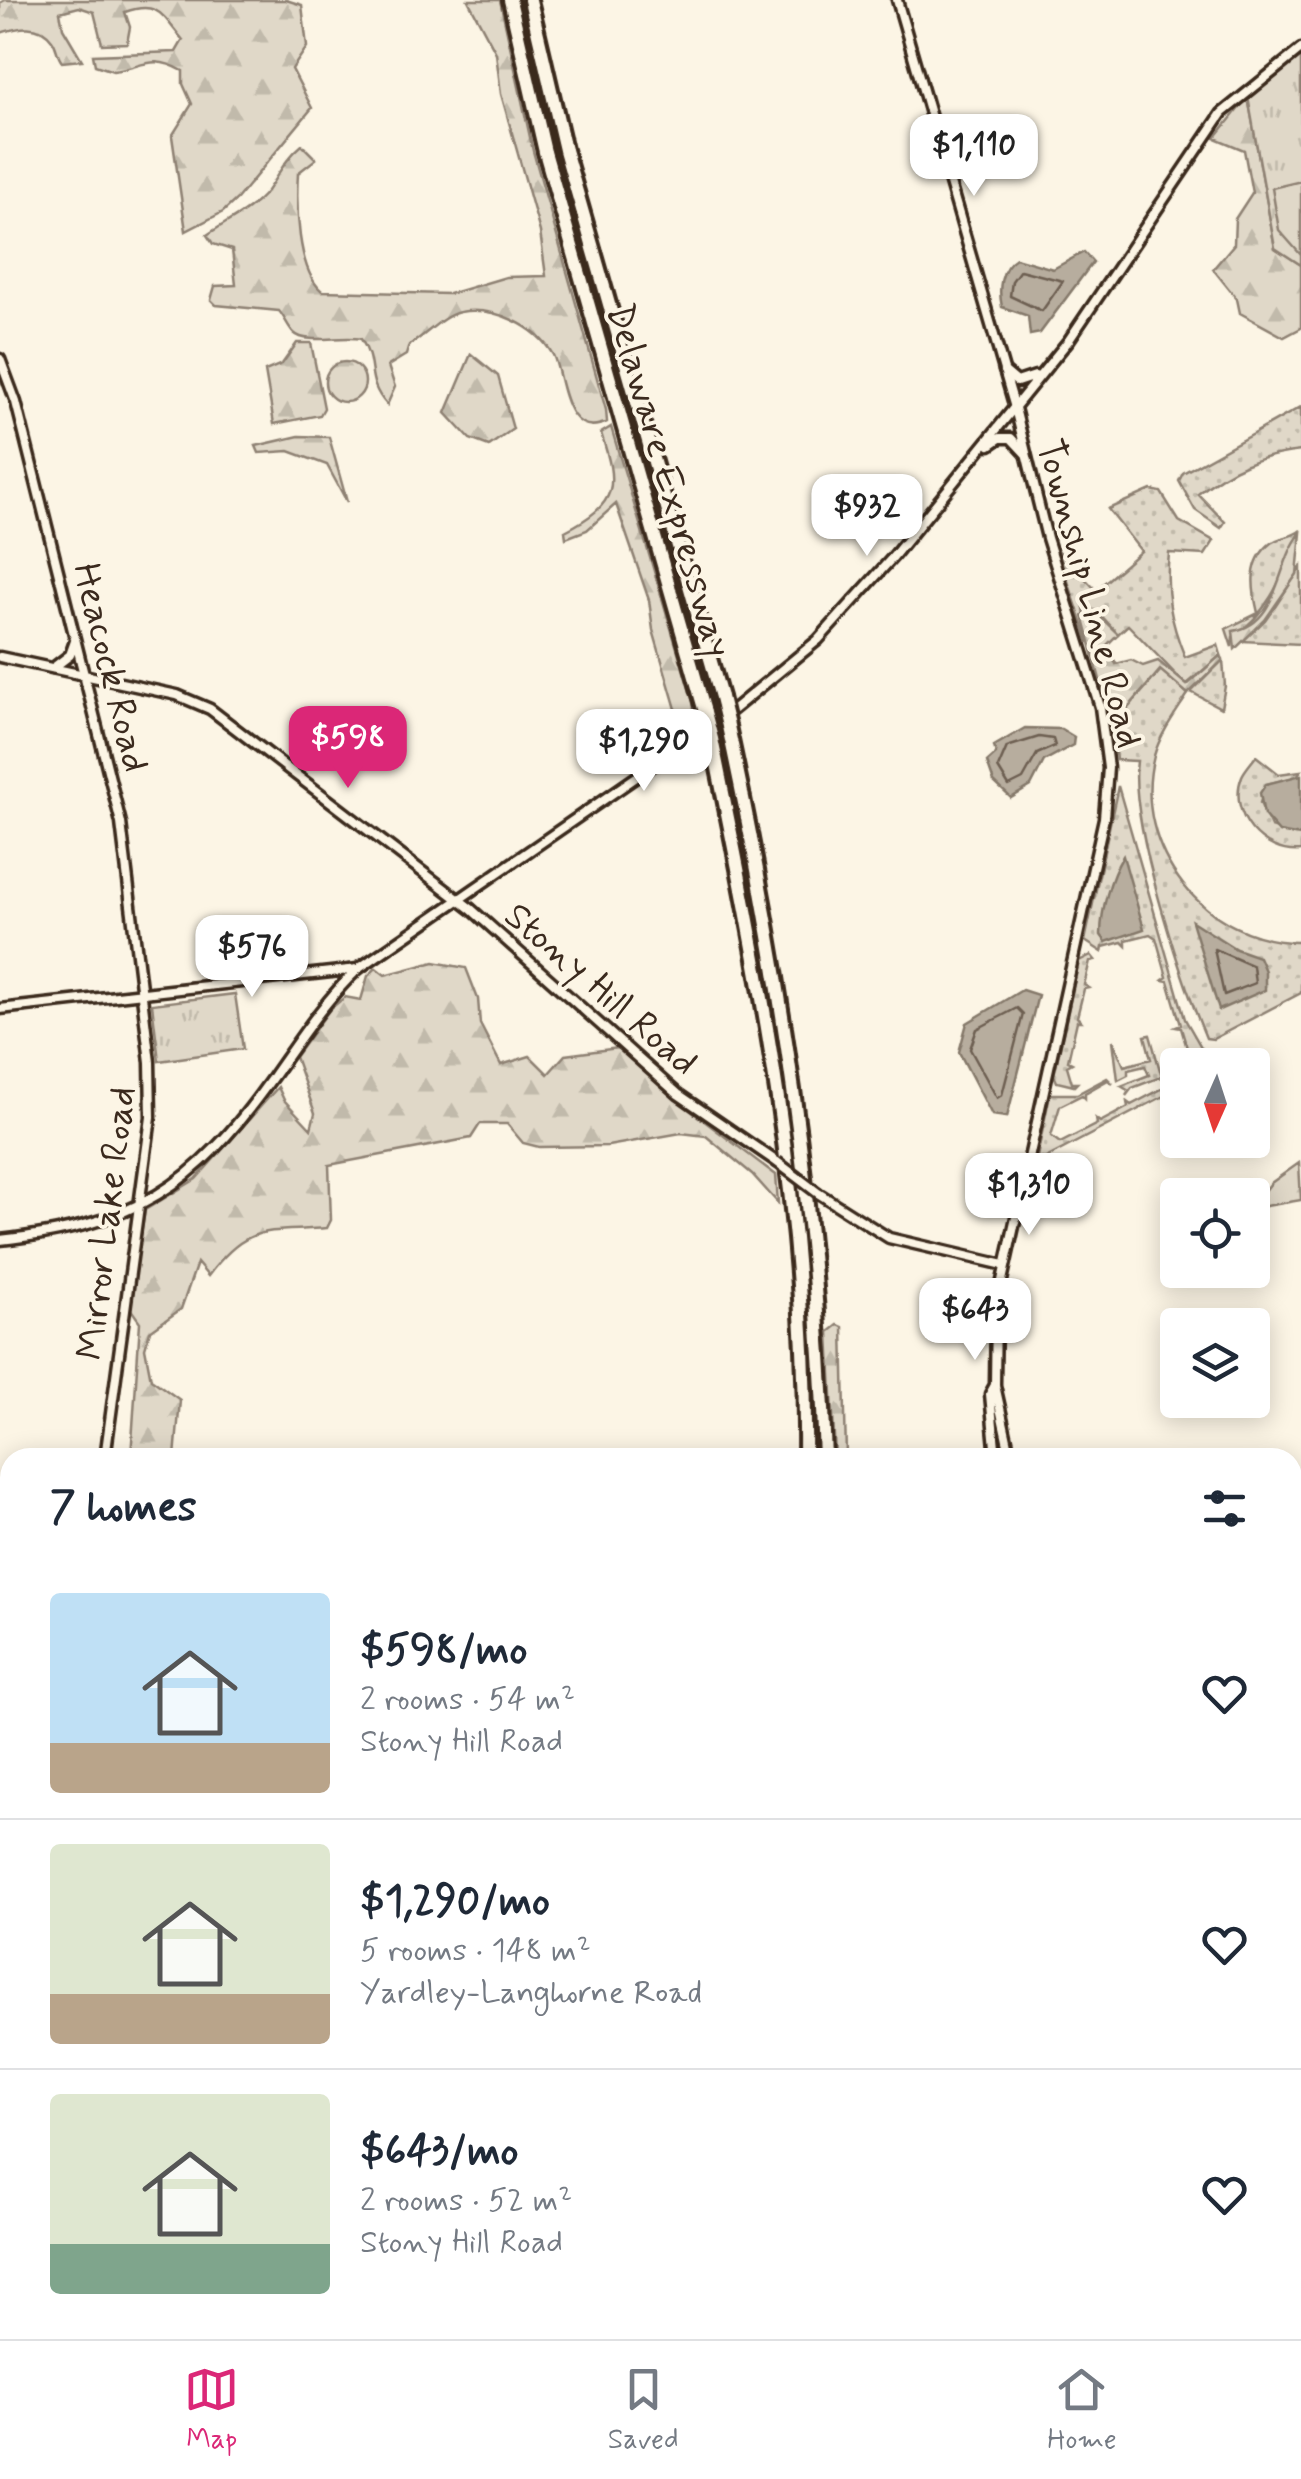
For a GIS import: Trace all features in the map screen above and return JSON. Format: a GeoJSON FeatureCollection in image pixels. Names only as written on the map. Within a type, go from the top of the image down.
{"type":"FeatureCollection","features":[{"type":"Feature","properties":{"kind":"highway","name":"Delaware Expressway"},"geometry":{"type":"LineString","coordinates":[[510,0],[565,225],[712,739],[762,996],[792,1238],[802,1448]]}},
{"type":"Feature","properties":{"kind":"highway","name":"Delaware Expressway"},"geometry":{"type":"LineString","coordinates":[[530,0],[565,150],[722,697],[774,949],[797,1102],[817,1293],[825,1448]]}},
{"type":"Feature","properties":{"kind":"street","name":"Township Line Road"},"geometry":{"type":"LineString","coordinates":[[897,0],[1004,371],[1046,538],[1100,707],[1108,770],[1104,818],[1004,1265]]}},
{"type":"Feature","properties":{"kind":"street"},"geometry":{"type":"LineString","coordinates":[[0,1240],[76,1230],[136,1208],[186,1176],[224,1141],[358,968],[738,706],[801,656],[850,607],[1046,368],[1222,113],[1301,49]]}},
{"type":"Feature","properties":{"kind":"street","name":"Heacock Road"},"geometry":{"type":"LineString","coordinates":[[0,359],[16,402],[121,822],[142,994]]}},
{"type":"Feature","properties":{"kind":"street"},"geometry":{"type":"LineString","coordinates":[[1004,371],[1021,382],[1046,368]]}},
{"type":"Feature","properties":{"kind":"street"},"geometry":{"type":"LineString","coordinates":[[978,454],[1005,437],[1015,441],[1025,453]]}},
{"type":"Feature","properties":{"kind":"street"},"geometry":{"type":"LineString","coordinates":[[53,668],[70,655],[76,636]]}},
{"type":"Feature","properties":{"kind":"street","name":"Stony Hill Road"},"geometry":{"type":"LineString","coordinates":[[0,657],[177,695],[210,709],[460,901],[656,1075],[818,1192],[889,1238],[1004,1265]]}},
{"type":"Feature","properties":{"kind":"street"},"geometry":{"type":"LineString","coordinates":[[0,1010],[358,968]]}},
{"type":"Feature","properties":{"kind":"street","name":"Mirror Lake Road"},"geometry":{"type":"LineString","coordinates":[[105,1448],[152,1103],[142,994]]}},
{"type":"Feature","properties":{"kind":"street"},"geometry":{"type":"LineString","coordinates":[[1004,1265],[994,1330],[995,1385],[1009,1448]]}},
{"type":"Feature","properties":{"kind":"street"},"geometry":{"type":"LineString","coordinates":[[995,1385],[990,1394],[995,1448]]}},
{"type":"Feature","properties":{"kind":"green space"},"geometry":{"type":"Polygon","coordinates":[[[286,0],[302,5],[307,47],[292,69],[312,108],[237,199],[223,212],[186,231],[172,136],[192,104],[183,84],[183,71],[154,62],[113,71],[95,65],[93,55],[176,52],[183,40],[159,12],[145,8],[125,12],[130,27],[127,43],[102,44],[94,12],[79,7],[60,12],[63,28],[82,60],[62,62],[52,40],[41,30],[21,28],[0,33],[0,3],[286,0]]]}},
{"type":"Feature","properties":{"kind":"green space"},"geometry":{"type":"Polygon","coordinates":[[[468,0],[500,0],[533,151],[607,422],[592,426],[581,423],[567,403],[553,355],[545,344],[525,327],[499,315],[473,311],[453,314],[409,345],[406,355],[388,366],[395,387],[387,405],[373,380],[361,339],[300,337],[279,311],[216,305],[211,300],[215,286],[236,285],[232,250],[213,244],[207,235],[261,198],[302,145],[316,159],[298,173],[300,236],[307,268],[322,291],[449,294],[506,277],[546,276],[540,232],[501,94],[496,53],[468,0]]]}},
{"type":"Feature","properties":{"kind":"green space"},"geometry":{"type":"Polygon","coordinates":[[[1301,56],[1301,265],[1275,248],[1248,97],[1301,56]]]}},
{"type":"Feature","properties":{"kind":"green space"},"geometry":{"type":"Polygon","coordinates":[[[1248,97],[1275,248],[1301,265],[1301,328],[1284,337],[1240,313],[1237,299],[1213,269],[1234,244],[1235,219],[1252,193],[1244,150],[1215,138],[1248,97]]]}},
{"type":"Feature","properties":{"kind":"green space"},"geometry":{"type":"Polygon","coordinates":[[[1301,181],[1301,255],[1279,230],[1272,188],[1301,181]]]}},
{"type":"Feature","properties":{"kind":"green space"},"geometry":{"type":"Polygon","coordinates":[[[297,343],[311,343],[324,408],[320,415],[274,424],[265,371],[282,364],[297,343]]]}},
{"type":"Feature","properties":{"kind":"green space"},"geometry":{"type":"Polygon","coordinates":[[[471,354],[498,376],[513,429],[489,446],[470,439],[446,413],[471,354]]]}},
{"type":"Feature","properties":{"kind":"green space"},"geometry":{"type":"Polygon","coordinates":[[[345,362],[359,368],[365,382],[359,396],[345,402],[331,396],[325,382],[331,368],[345,362]]]}},
{"type":"Feature","properties":{"kind":"green space"},"geometry":{"type":"Polygon","coordinates":[[[1301,407],[1301,451],[1246,464],[1198,494],[1225,522],[1221,528],[1195,510],[1179,481],[1183,473],[1301,407]]]}},
{"type":"Feature","properties":{"kind":"green space"},"geometry":{"type":"Polygon","coordinates":[[[611,427],[693,702],[696,722],[683,733],[653,630],[649,600],[616,504],[587,530],[566,538],[565,531],[596,511],[610,491],[610,467],[601,433],[611,427]]]}},
{"type":"Feature","properties":{"kind":"green space"},"geometry":{"type":"Polygon","coordinates":[[[299,436],[329,437],[347,502],[327,465],[289,451],[259,453],[256,446],[299,436]]]}},
{"type":"Feature","properties":{"kind":"green space"},"geometry":{"type":"Polygon","coordinates":[[[1151,490],[1161,492],[1179,521],[1214,541],[1205,555],[1169,553],[1170,606],[1185,657],[1218,645],[1221,655],[1186,685],[1128,625],[1118,634],[1097,611],[1084,608],[1089,643],[1057,549],[1096,590],[1141,551],[1108,509],[1151,490]]]}},
{"type":"Feature","properties":{"kind":"green space"},"geometry":{"type":"Polygon","coordinates":[[[1301,530],[1268,602],[1247,626],[1233,637],[1232,647],[1226,629],[1258,613],[1253,585],[1258,558],[1271,543],[1301,530]]]}},
{"type":"Feature","properties":{"kind":"green space"},"geometry":{"type":"Polygon","coordinates":[[[1301,533],[1297,574],[1265,620],[1235,649],[1233,631],[1248,626],[1269,605],[1301,533]]]}},
{"type":"Feature","properties":{"kind":"green space"},"geometry":{"type":"Polygon","coordinates":[[[1301,567],[1301,644],[1241,641],[1275,607],[1301,567]]]}},
{"type":"Feature","properties":{"kind":"green space"},"geometry":{"type":"Polygon","coordinates":[[[1089,606],[1118,634],[1107,645],[1116,664],[1131,660],[1143,666],[1158,661],[1187,685],[1221,655],[1223,660],[1188,694],[1160,670],[1121,716],[1110,717],[1083,616],[1089,606]]]}},
{"type":"Feature","properties":{"kind":"green space"},"geometry":{"type":"Polygon","coordinates":[[[1223,660],[1225,686],[1221,708],[1191,692],[1223,660]]]}},
{"type":"Feature","properties":{"kind":"green space"},"geometry":{"type":"Polygon","coordinates":[[[1162,669],[1188,694],[1154,756],[1150,790],[1153,824],[1165,856],[1183,884],[1206,908],[1235,927],[1266,938],[1301,942],[1301,993],[1213,1039],[1206,1038],[1159,900],[1141,822],[1137,761],[1116,760],[1110,717],[1121,716],[1162,669]]]}},
{"type":"Feature","properties":{"kind":"green space"},"geometry":{"type":"Polygon","coordinates":[[[1256,756],[1279,774],[1301,771],[1296,777],[1266,784],[1260,803],[1271,827],[1301,836],[1301,851],[1274,846],[1262,839],[1244,817],[1239,790],[1243,773],[1256,756]]]}},
{"type":"Feature","properties":{"kind":"green space"},"geometry":{"type":"Polygon","coordinates":[[[1118,786],[1185,1019],[1202,1048],[1187,1048],[1181,1028],[1176,1027],[1181,1025],[1168,981],[1163,980],[1167,977],[1156,938],[1150,934],[1126,940],[1126,946],[1122,942],[1103,947],[1102,952],[1085,941],[1118,786]]]}},
{"type":"Feature","properties":{"kind":"green space"},"geometry":{"type":"Polygon","coordinates":[[[1091,955],[1095,960],[1090,961],[1084,985],[1089,988],[1084,989],[1077,1017],[1081,1021],[1077,1021],[1068,1061],[1072,1063],[1067,1066],[1072,1083],[1077,1083],[1074,1086],[1057,1082],[1054,1075],[1079,961],[1091,955]]]}},
{"type":"Feature","properties":{"kind":"green space"},"geometry":{"type":"Polygon","coordinates":[[[434,962],[466,968],[478,999],[480,1024],[501,1065],[530,1056],[548,1074],[565,1055],[618,1048],[683,1105],[776,1175],[778,1203],[752,1174],[706,1136],[681,1133],[608,1146],[539,1147],[523,1143],[507,1124],[480,1124],[471,1138],[329,1165],[331,1220],[327,1228],[274,1231],[247,1238],[208,1276],[197,1263],[181,1309],[150,1331],[145,1348],[151,1379],[180,1400],[176,1448],[132,1448],[140,1322],[130,1308],[145,1210],[196,1179],[278,1087],[284,1100],[311,1129],[315,1113],[295,1057],[330,1009],[345,997],[361,1000],[368,976],[376,968],[385,975],[434,962]]]}},
{"type":"Feature","properties":{"kind":"green space"},"geometry":{"type":"Polygon","coordinates":[[[235,994],[243,1049],[159,1061],[152,1004],[235,994]]]}},
{"type":"Feature","properties":{"kind":"green space"},"geometry":{"type":"Polygon","coordinates":[[[1150,1035],[1160,1077],[1132,1088],[1126,1096],[1129,1091],[1121,1086],[1149,1075],[1145,1066],[1128,1070],[1128,1075],[1118,1080],[1113,1040],[1124,1066],[1151,1059],[1145,1036],[1150,1035]]]}},
{"type":"Feature","properties":{"kind":"green space"},"geometry":{"type":"Polygon","coordinates":[[[1107,1078],[1113,1084],[1108,1080],[1085,1093],[1085,1098],[1082,1095],[1060,1106],[1051,1136],[1060,1143],[1097,1124],[1096,1119],[1100,1122],[1128,1107],[1127,1102],[1131,1105],[1160,1090],[1160,1098],[1044,1159],[1037,1157],[1050,1094],[1077,1094],[1107,1078]]]}},
{"type":"Feature","properties":{"kind":"green space"},"geometry":{"type":"Polygon","coordinates":[[[1299,1163],[1301,1200],[1270,1205],[1271,1183],[1299,1163]]]}},
{"type":"Feature","properties":{"kind":"green space"},"geometry":{"type":"Polygon","coordinates":[[[838,1325],[843,1327],[846,1448],[835,1448],[829,1332],[838,1325]]]}},
{"type":"Feature","properties":{"kind":"water"},"geometry":{"type":"Polygon","coordinates":[[[1084,252],[1093,262],[1040,333],[1030,335],[1028,316],[1002,307],[1000,286],[1006,267],[1016,258],[1053,269],[1084,252]]]}},
{"type":"Feature","properties":{"kind":"water"},"geometry":{"type":"Polygon","coordinates":[[[1025,728],[1061,729],[1074,737],[1073,745],[1044,761],[1031,786],[1011,798],[994,782],[987,762],[996,754],[994,746],[1025,728]]]}},
{"type":"Feature","properties":{"kind":"water"},"geometry":{"type":"Polygon","coordinates":[[[1301,775],[1301,836],[1279,832],[1264,815],[1260,793],[1266,784],[1301,775]]]}},
{"type":"Feature","properties":{"kind":"water"},"geometry":{"type":"Polygon","coordinates":[[[1123,856],[1144,929],[1106,942],[1101,935],[1105,905],[1123,856]]]}},
{"type":"Feature","properties":{"kind":"water"},"geometry":{"type":"Polygon","coordinates":[[[1192,921],[1236,949],[1259,957],[1265,971],[1265,990],[1219,1010],[1192,921]]]}},
{"type":"Feature","properties":{"kind":"water"},"geometry":{"type":"Polygon","coordinates":[[[1022,990],[1038,995],[1007,1117],[992,1115],[959,1052],[967,1023],[1022,990]]]}}]}
